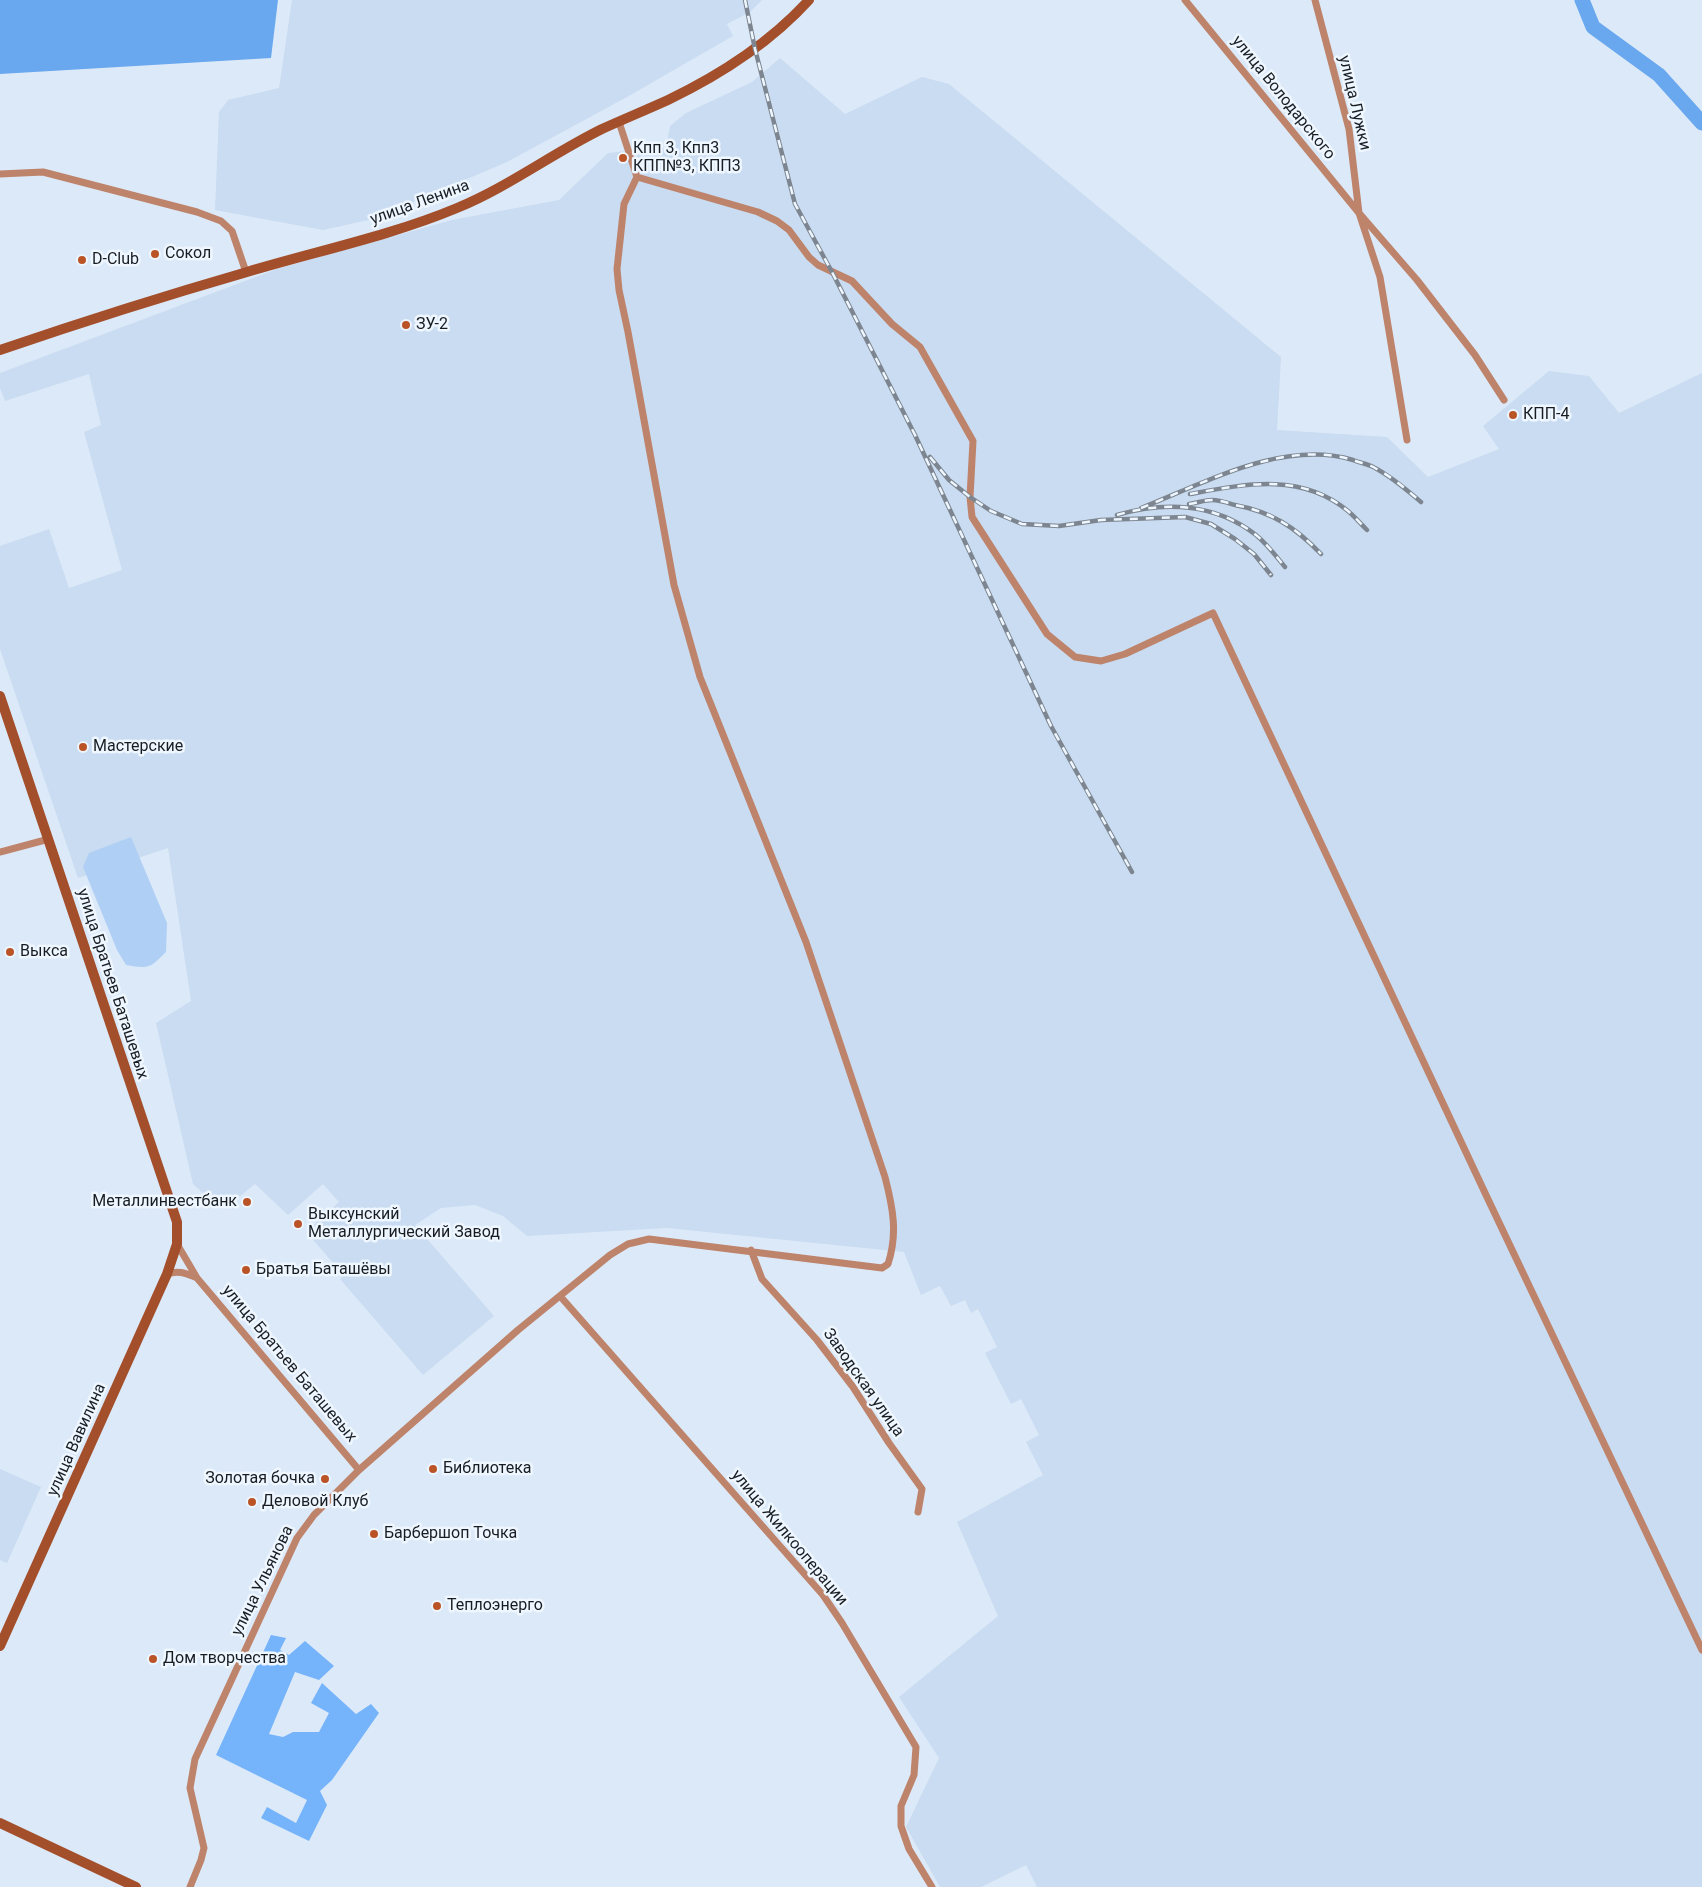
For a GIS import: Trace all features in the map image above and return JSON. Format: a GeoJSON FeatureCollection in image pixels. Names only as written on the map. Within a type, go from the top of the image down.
{"type":"FeatureCollection","features":[{"type":"Feature","properties":{"kind":"street","name":"улица Ленина"},"geometry":{"type":"LineString","coordinates":[[0,350],[81,323],[246,272],[353,242],[456,209],[493,191],[562,150],[693,87],[748,54],[772,36],[809,0]]}},
{"type":"Feature","properties":{"kind":"street","name":"улица Володарского"},"geometry":{"type":"LineString","coordinates":[[1186,0],[1417,280],[1475,354],[1504,400]]}},
{"type":"Feature","properties":{"kind":"street","name":"улица Лужки"},"geometry":{"type":"LineString","coordinates":[[1315,0],[1349,129],[1360,213]]}},
{"type":"Feature","properties":{"kind":"street"},"geometry":{"type":"LineString","coordinates":[[619,122],[637,177],[758,212],[776,221],[789,230],[809,257],[818,265],[852,281],[892,324],[920,347],[973,441],[970,497],[972,517],[1047,634],[1076,657],[1101,661],[1125,654],[1213,613],[1702,1650]]}},
{"type":"Feature","properties":{"kind":"street"},"geometry":{"type":"LineString","coordinates":[[0,174],[43,172],[196,212],[220,221],[232,231],[246,272]]}},
{"type":"Feature","properties":{"kind":"street","name":"улица Ульянова"},"geometry":{"type":"LineString","coordinates":[[190,1887],[204,1848],[190,1788],[195,1759],[297,1538],[314,1515],[359,1470],[518,1330],[610,1255],[628,1244],[649,1239],[751,1250],[882,1268],[888,1264],[892,1250],[894,1233],[893,1210],[885,1177],[806,942],[700,677],[674,585],[619,290],[617,269],[624,204],[637,177]]}},
{"type":"Feature","properties":{"kind":"street"},"geometry":{"type":"LineString","coordinates":[[1360,213],[1380,277],[1406,440]]}},
{"type":"Feature","properties":{"kind":"street","name":"улица Братьев Баташевых"},"geometry":{"type":"LineString","coordinates":[[0,696],[177,1222],[176,1244],[197,1278],[359,1470]]}},
{"type":"Feature","properties":{"kind":"street"},"geometry":{"type":"LineString","coordinates":[[0,852],[49,839]]}},
{"type":"Feature","properties":{"kind":"street","name":"улица Вавилина"},"geometry":{"type":"LineString","coordinates":[[0,1646],[167,1274],[176,1244]]}},
{"type":"Feature","properties":{"kind":"street","name":"Заводская улица"},"geometry":{"type":"LineString","coordinates":[[751,1250],[762,1279],[817,1340],[847,1379],[922,1489],[918,1512]]}},
{"type":"Feature","properties":{"kind":"street"},"geometry":{"type":"LineString","coordinates":[[167,1274],[176,1271],[185,1272],[197,1278]]}},
{"type":"Feature","properties":{"kind":"street","name":"улица Жилкооперации"},"geometry":{"type":"LineString","coordinates":[[560,1296],[823,1595],[842,1623],[916,1747],[914,1775],[901,1806],[901,1826],[908,1849],[932,1887]]}},
{"type":"Feature","properties":{"kind":"street"},"geometry":{"type":"LineString","coordinates":[[0,1823],[136,1887]]}},
{"type":"Feature","properties":{"kind":"shaded area"},"geometry":{"type":"Polygon","coordinates":[[[0,0],[278,0],[271,58],[0,74],[0,0]]]}},
{"type":"Feature","properties":{"kind":"shaded area"},"geometry":{"type":"Polygon","coordinates":[[[292,0],[762,0],[750,12],[727,24],[733,36],[627,97],[507,162],[373,219],[323,230],[215,210],[219,112],[228,100],[279,88],[292,0]]]}},
{"type":"Feature","properties":{"kind":"shaded area"},"geometry":{"type":"Polygon","coordinates":[[[780,58],[845,114],[922,77],[949,84],[1281,357],[1277,430],[1387,437],[1428,477],[1499,449],[1483,426],[1549,371],[1589,376],[1619,413],[1702,373],[1702,1887],[1037,1887],[1026,1865],[981,1887],[940,1887],[906,1827],[939,1758],[899,1697],[998,1616],[957,1522],[1043,1475],[1026,1442],[1039,1435],[1021,1399],[1011,1404],[985,1353],[997,1347],[978,1309],[971,1313],[965,1300],[951,1306],[940,1286],[921,1295],[904,1252],[667,1228],[527,1236],[503,1216],[475,1205],[441,1208],[415,1225],[494,1316],[423,1375],[340,1279],[344,1275],[306,1232],[339,1202],[323,1184],[288,1215],[255,1184],[239,1197],[208,1198],[193,1184],[156,1023],[191,1001],[168,848],[78,878],[0,649],[0,546],[49,529],[69,588],[122,570],[84,432],[101,425],[89,374],[5,401],[0,388],[0,373],[277,269],[452,220],[559,200],[608,153],[666,148],[670,126],[686,113],[752,82],[780,58]]]}},
{"type":"Feature","properties":{"kind":"shaded area"},"geometry":{"type":"Polygon","coordinates":[[[131,837],[167,923],[166,952],[152,964],[145,967],[126,965],[117,950],[83,867],[89,853],[131,837]]]}},
{"type":"Feature","properties":{"kind":"shaded area"},"geometry":{"type":"Polygon","coordinates":[[[0,1469],[41,1487],[7,1563],[0,1560],[0,1469]]]}},
{"type":"Feature","properties":{"kind":"shaded area"},"geometry":{"type":"Polygon","coordinates":[[[271,1635],[286,1638],[280,1650],[289,1655],[305,1641],[334,1666],[319,1680],[295,1672],[269,1734],[283,1737],[293,1732],[319,1732],[329,1713],[311,1703],[322,1683],[356,1714],[371,1704],[379,1713],[332,1780],[320,1791],[327,1805],[309,1841],[261,1818],[267,1807],[296,1823],[307,1800],[216,1755],[271,1635]]]}},
{"type":"Feature","properties":{"kind":"waterway"},"geometry":{"type":"LineString","coordinates":[[1582,0],[1593,27],[1659,75],[1702,123]]}},
{"type":"Feature","properties":{"kind":"railway"},"geometry":{"type":"LineString","coordinates":[[745,0],[755,49],[795,204],[915,435],[1051,726],[1132,872]]}},
{"type":"Feature","properties":{"kind":"railway"},"geometry":{"type":"LineString","coordinates":[[1141,508],[1218,476],[1272,459],[1299,455],[1326,455],[1370,465],[1405,488],[1421,502]]}},
{"type":"Feature","properties":{"kind":"railway"},"geometry":{"type":"LineString","coordinates":[[930,457],[949,480],[970,497],[991,511],[1022,524],[1059,526],[1101,520],[1185,517],[1211,524],[1235,539],[1254,554],[1271,575]]}},
{"type":"Feature","properties":{"kind":"railway"},"geometry":{"type":"LineString","coordinates":[[1190,494],[1252,485],[1292,486],[1311,490],[1330,499],[1348,511],[1367,530]]}},
{"type":"Feature","properties":{"kind":"railway"},"geometry":{"type":"LineString","coordinates":[[1189,504],[1215,500],[1272,516],[1292,528],[1321,554]]}},
{"type":"Feature","properties":{"kind":"railway"},"geometry":{"type":"LineString","coordinates":[[1117,515],[1153,508],[1171,507],[1207,511],[1224,516],[1256,535],[1268,546],[1285,567]]}},
{"type":"Feature","properties":{"kind":"place","name":"Кпп 3, Кпп3 КПП№3, КПП3"},"geometry":{"type":"Point","coordinates":[623,158]}},
{"type":"Feature","properties":{"kind":"place","name":"Сокол"},"geometry":{"type":"Point","coordinates":[155,254]}},
{"type":"Feature","properties":{"kind":"place","name":"D-Club"},"geometry":{"type":"Point","coordinates":[82,260]}},
{"type":"Feature","properties":{"kind":"place","name":"ЗУ-2"},"geometry":{"type":"Point","coordinates":[406,325]}},
{"type":"Feature","properties":{"kind":"place","name":"КПП-4"},"geometry":{"type":"Point","coordinates":[1513,415]}},
{"type":"Feature","properties":{"kind":"place","name":"Мастерские"},"geometry":{"type":"Point","coordinates":[83,747]}},
{"type":"Feature","properties":{"kind":"place","name":"Выкса"},"geometry":{"type":"Point","coordinates":[10,952]}},
{"type":"Feature","properties":{"kind":"place","name":"Металлинвестбанк"},"geometry":{"type":"Point","coordinates":[247,1202]}},
{"type":"Feature","properties":{"kind":"place","name":"Выксунский Металлургический Завод"},"geometry":{"type":"Point","coordinates":[298,1224]}},
{"type":"Feature","properties":{"kind":"place","name":"Братья Баташёвы"},"geometry":{"type":"Point","coordinates":[246,1270]}},
{"type":"Feature","properties":{"kind":"place","name":"Библиотека"},"geometry":{"type":"Point","coordinates":[433,1469]}},
{"type":"Feature","properties":{"kind":"place","name":"Золотая бочка"},"geometry":{"type":"Point","coordinates":[325,1479]}},
{"type":"Feature","properties":{"kind":"place","name":"Деловой Клуб"},"geometry":{"type":"Point","coordinates":[252,1502]}},
{"type":"Feature","properties":{"kind":"place","name":"Барбершоп Точка"},"geometry":{"type":"Point","coordinates":[374,1534]}},
{"type":"Feature","properties":{"kind":"place","name":"Теплоэнерго"},"geometry":{"type":"Point","coordinates":[437,1606]}},
{"type":"Feature","properties":{"kind":"place","name":"Дом творчества"},"geometry":{"type":"Point","coordinates":[153,1659]}}]}
